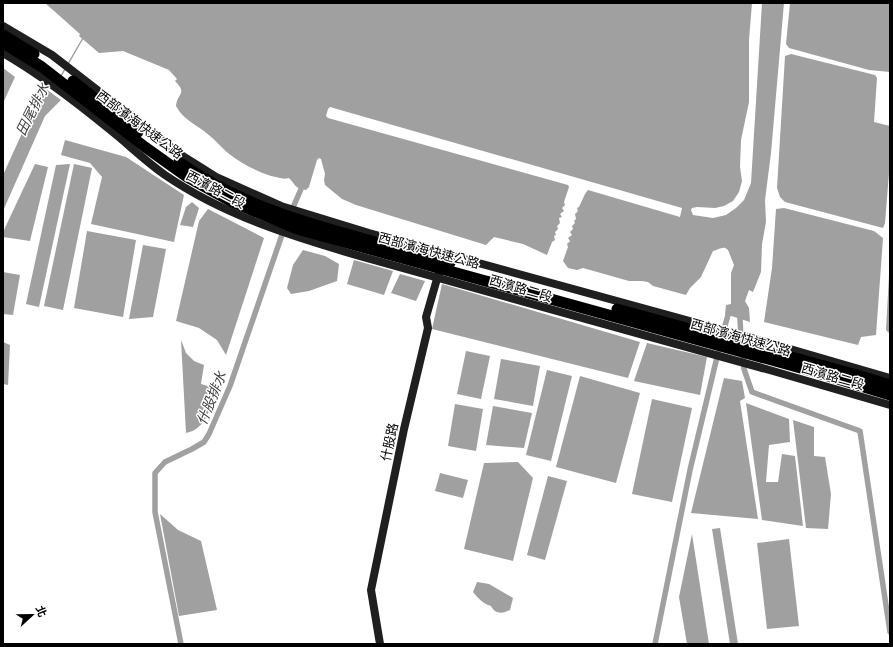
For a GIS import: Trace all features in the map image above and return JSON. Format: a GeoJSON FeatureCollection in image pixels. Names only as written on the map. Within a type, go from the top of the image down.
{"type":"FeatureCollection","features":[{"type":"Feature","properties":{"kind":"highway","name":"西部濱海快速公路"},"geometry":{"type":"LineString","coordinates":[[3,34],[89,93],[148,141],[185,167],[278,217],[298,225],[717,341],[864,377],[890,385]]}},
{"type":"Feature","properties":{"kind":"highway","name":"西部濱海快速公路"},"geometry":{"type":"LineString","coordinates":[[3,43],[45,64]]}},
{"type":"Feature","properties":{"kind":"highway","name":"西部濱海快速公路"},"geometry":{"type":"LineString","coordinates":[[717,341],[890,395]]}},
{"type":"Feature","properties":{"kind":"street","name":"西濱路二段"},"geometry":{"type":"LineString","coordinates":[[3,26],[45,64],[89,93]]}},
{"type":"Feature","properties":{"kind":"street","name":"西濱路二段"},"geometry":{"type":"LineString","coordinates":[[3,53],[45,64],[69,98],[165,175],[224,208],[278,217],[438,278],[717,341],[758,340],[890,378]]}},
{"type":"Feature","properties":{"kind":"street","name":"西濱路二段"},"geometry":{"type":"LineString","coordinates":[[298,225],[444,250],[717,341],[755,366],[890,405]]}},
{"type":"Feature","properties":{"kind":"street","name":"什股路"},"geometry":{"type":"LineString","coordinates":[[380,644],[371,590],[404,429],[428,328],[426,317],[438,278],[444,250]]}},
{"type":"Feature","properties":{"kind":"water"},"geometry":{"type":"Polygon","coordinates":[[[45,3],[784,3],[771,153],[765,200],[766,222],[762,244],[761,272],[753,292],[749,290],[745,301],[749,308],[750,322],[725,314],[726,305],[731,304],[731,273],[734,265],[728,250],[724,248],[713,251],[701,277],[690,288],[686,295],[653,286],[648,282],[629,281],[583,268],[577,270],[568,268],[563,261],[568,247],[567,244],[570,241],[568,238],[572,235],[570,232],[575,223],[575,214],[578,211],[577,208],[588,190],[680,217],[682,208],[330,107],[326,116],[328,118],[568,185],[569,187],[564,202],[565,205],[562,208],[564,211],[560,214],[562,217],[559,218],[560,223],[555,232],[555,240],[552,242],[547,255],[523,244],[494,237],[486,245],[356,205],[342,199],[325,185],[325,174],[321,159],[319,158],[317,160],[309,187],[306,190],[302,189],[296,186],[289,178],[282,179],[271,176],[254,169],[233,157],[205,132],[187,119],[176,106],[181,94],[181,89],[175,81],[177,79],[169,70],[123,51],[99,53],[45,3]]]}},
{"type":"Feature","properties":{"kind":"water"},"geometry":{"type":"Polygon","coordinates":[[[790,3],[890,3],[890,72],[869,70],[789,48],[786,44],[790,3]]]}},
{"type":"Feature","properties":{"kind":"water"},"geometry":{"type":"Polygon","coordinates":[[[791,54],[875,75],[877,78],[874,122],[890,126],[890,161],[885,223],[883,228],[785,202],[780,197],[777,188],[785,56],[791,54]]]}},
{"type":"Feature","properties":{"kind":"water"},"geometry":{"type":"Polygon","coordinates":[[[3,68],[15,77],[3,103],[3,68]]]}},
{"type":"Feature","properties":{"kind":"water"},"geometry":{"type":"Polygon","coordinates":[[[43,87],[61,100],[45,116],[3,211],[3,175],[43,87]]]}},
{"type":"Feature","properties":{"kind":"water"},"geometry":{"type":"Polygon","coordinates":[[[65,140],[126,157],[184,195],[174,242],[91,224],[102,177],[90,163],[61,155],[65,140]]]}},
{"type":"Feature","properties":{"kind":"water"},"geometry":{"type":"Polygon","coordinates":[[[35,164],[48,167],[30,241],[3,237],[3,232],[35,164]]]}},
{"type":"Feature","properties":{"kind":"water"},"geometry":{"type":"Polygon","coordinates":[[[70,164],[39,307],[26,304],[56,165],[70,164]]]}},
{"type":"Feature","properties":{"kind":"water"},"geometry":{"type":"Polygon","coordinates":[[[74,164],[92,168],[63,310],[44,306],[74,164]]]}},
{"type":"Feature","properties":{"kind":"water"},"geometry":{"type":"Polygon","coordinates":[[[192,202],[199,208],[193,227],[180,225],[186,207],[192,202]]]}},
{"type":"Feature","properties":{"kind":"water"},"geometry":{"type":"Polygon","coordinates":[[[784,208],[874,231],[883,238],[876,335],[861,337],[858,345],[764,322],[772,268],[776,209],[784,208]]]}},
{"type":"Feature","properties":{"kind":"water"},"geometry":{"type":"Polygon","coordinates":[[[208,209],[264,238],[226,355],[217,340],[199,328],[176,321],[199,221],[208,209]]]}},
{"type":"Feature","properties":{"kind":"water"},"geometry":{"type":"Polygon","coordinates":[[[87,231],[136,240],[123,317],[74,308],[87,231]]]}},
{"type":"Feature","properties":{"kind":"water"},"geometry":{"type":"Polygon","coordinates":[[[143,245],[166,249],[153,317],[129,319],[143,245]]]}},
{"type":"Feature","properties":{"kind":"water"},"geometry":{"type":"Polygon","coordinates":[[[303,250],[325,256],[339,264],[337,281],[309,291],[291,294],[287,288],[293,265],[303,250]]]}},
{"type":"Feature","properties":{"kind":"water"},"geometry":{"type":"Polygon","coordinates":[[[890,257],[890,334],[886,330],[890,257]]]}},
{"type":"Feature","properties":{"kind":"water"},"geometry":{"type":"Polygon","coordinates":[[[354,260],[393,271],[384,295],[347,284],[354,260]]]}},
{"type":"Feature","properties":{"kind":"water"},"geometry":{"type":"Polygon","coordinates":[[[3,272],[20,275],[13,315],[3,314],[3,272]]]}},
{"type":"Feature","properties":{"kind":"water"},"geometry":{"type":"Polygon","coordinates":[[[400,274],[425,281],[416,301],[391,293],[400,274]]]}},
{"type":"Feature","properties":{"kind":"water"},"geometry":{"type":"Polygon","coordinates":[[[442,284],[640,342],[628,378],[432,329],[442,284]]]}},
{"type":"Feature","properties":{"kind":"water"},"geometry":{"type":"Polygon","coordinates":[[[181,340],[186,353],[194,361],[204,365],[201,384],[218,389],[203,422],[193,431],[186,433],[181,340]]]}},
{"type":"Feature","properties":{"kind":"water"},"geometry":{"type":"Polygon","coordinates":[[[3,342],[10,345],[8,385],[3,384],[3,342]]]}},
{"type":"Feature","properties":{"kind":"water"},"geometry":{"type":"Polygon","coordinates":[[[647,343],[707,357],[700,395],[634,381],[647,343]]]}},
{"type":"Feature","properties":{"kind":"water"},"geometry":{"type":"Polygon","coordinates":[[[466,351],[490,356],[481,399],[457,394],[466,351]]]}},
{"type":"Feature","properties":{"kind":"water"},"geometry":{"type":"Polygon","coordinates":[[[501,359],[540,366],[533,406],[494,399],[501,359]]]}},
{"type":"Feature","properties":{"kind":"water"},"geometry":{"type":"Polygon","coordinates":[[[547,370],[572,376],[551,461],[526,455],[547,370]]]}},
{"type":"Feature","properties":{"kind":"water"},"geometry":{"type":"Polygon","coordinates":[[[580,376],[640,393],[616,483],[556,467],[580,376]]]}},
{"type":"Feature","properties":{"kind":"water"},"geometry":{"type":"Polygon","coordinates":[[[724,378],[742,381],[745,398],[740,401],[758,519],[691,513],[724,378]]]}},
{"type":"Feature","properties":{"kind":"water"},"geometry":{"type":"Polygon","coordinates":[[[652,399],[692,408],[672,502],[632,494],[652,399]]]}},
{"type":"Feature","properties":{"kind":"water"},"geometry":{"type":"Polygon","coordinates":[[[746,403],[789,419],[790,442],[769,445],[766,482],[778,482],[782,454],[795,456],[803,526],[762,520],[746,403]]]}},
{"type":"Feature","properties":{"kind":"water"},"geometry":{"type":"Polygon","coordinates":[[[455,404],[483,409],[476,451],[448,446],[455,404]]]}},
{"type":"Feature","properties":{"kind":"water"},"geometry":{"type":"Polygon","coordinates":[[[493,406],[532,413],[524,448],[486,445],[493,406]]]}},
{"type":"Feature","properties":{"kind":"water"},"geometry":{"type":"Polygon","coordinates":[[[793,420],[814,427],[814,456],[825,457],[831,494],[828,529],[806,528],[793,420]]]}},
{"type":"Feature","properties":{"kind":"water"},"geometry":{"type":"Polygon","coordinates":[[[518,462],[533,478],[513,561],[464,549],[484,463],[518,462]]]}},
{"type":"Feature","properties":{"kind":"water"},"geometry":{"type":"Polygon","coordinates":[[[440,473],[468,480],[463,498],[435,491],[440,473]]]}},
{"type":"Feature","properties":{"kind":"water"},"geometry":{"type":"Polygon","coordinates":[[[548,476],[567,481],[545,560],[527,555],[548,476]]]}},
{"type":"Feature","properties":{"kind":"water"},"geometry":{"type":"Polygon","coordinates":[[[160,514],[178,530],[201,541],[217,610],[179,616],[160,514]]]}},
{"type":"Feature","properties":{"kind":"water"},"geometry":{"type":"Polygon","coordinates":[[[720,528],[738,644],[730,644],[712,529],[720,528]]]}},
{"type":"Feature","properties":{"kind":"water"},"geometry":{"type":"Polygon","coordinates":[[[692,534],[709,644],[687,644],[679,597],[692,534]]]}},
{"type":"Feature","properties":{"kind":"water"},"geometry":{"type":"Polygon","coordinates":[[[789,539],[799,626],[767,629],[757,543],[789,539]]]}},
{"type":"Feature","properties":{"kind":"water"},"geometry":{"type":"Polygon","coordinates":[[[477,582],[489,584],[513,598],[510,610],[502,613],[497,612],[481,600],[473,592],[477,582]]]}},
{"type":"Feature","properties":{"kind":"pier"},"geometry":{"type":"Polygon","coordinates":[[[752,3],[762,3],[751,183],[744,200],[726,215],[713,218],[693,215],[691,210],[692,208],[715,208],[724,206],[733,201],[739,192],[742,181],[740,167],[741,140],[749,102],[749,40],[752,3]]]}},
{"type":"Feature","properties":{"kind":"waterway","name":"田尾排水"},"geometry":{"type":"LineString","coordinates":[[68,64],[83,38]]}},
{"type":"Feature","properties":{"kind":"waterway","name":"田尾排水"},"geometry":{"type":"LineString","coordinates":[[61,76],[65,69]]}},
{"type":"Feature","properties":{"kind":"waterway","name":"什股排水"},"geometry":{"type":"LineString","coordinates":[[291,212],[301,189]]}},
{"type":"Feature","properties":{"kind":"waterway","name":"什股排水"},"geometry":{"type":"LineString","coordinates":[[181,644],[155,512],[155,473],[165,462],[204,442],[209,434],[230,386],[284,229]]}},
{"type":"Feature","properties":{"kind":"waterway"},"geometry":{"type":"LineString","coordinates":[[723,333],[728,315]]}},
{"type":"Feature","properties":{"kind":"waterway"},"geometry":{"type":"LineString","coordinates":[[740,319],[741,338]]}},
{"type":"Feature","properties":{"kind":"waterway"},"geometry":{"type":"LineString","coordinates":[[742,350],[744,369],[752,392],[860,431],[890,632]]}},
{"type":"Feature","properties":{"kind":"waterway"},"geometry":{"type":"LineString","coordinates":[[655,644],[690,470],[718,353]]}}]}
